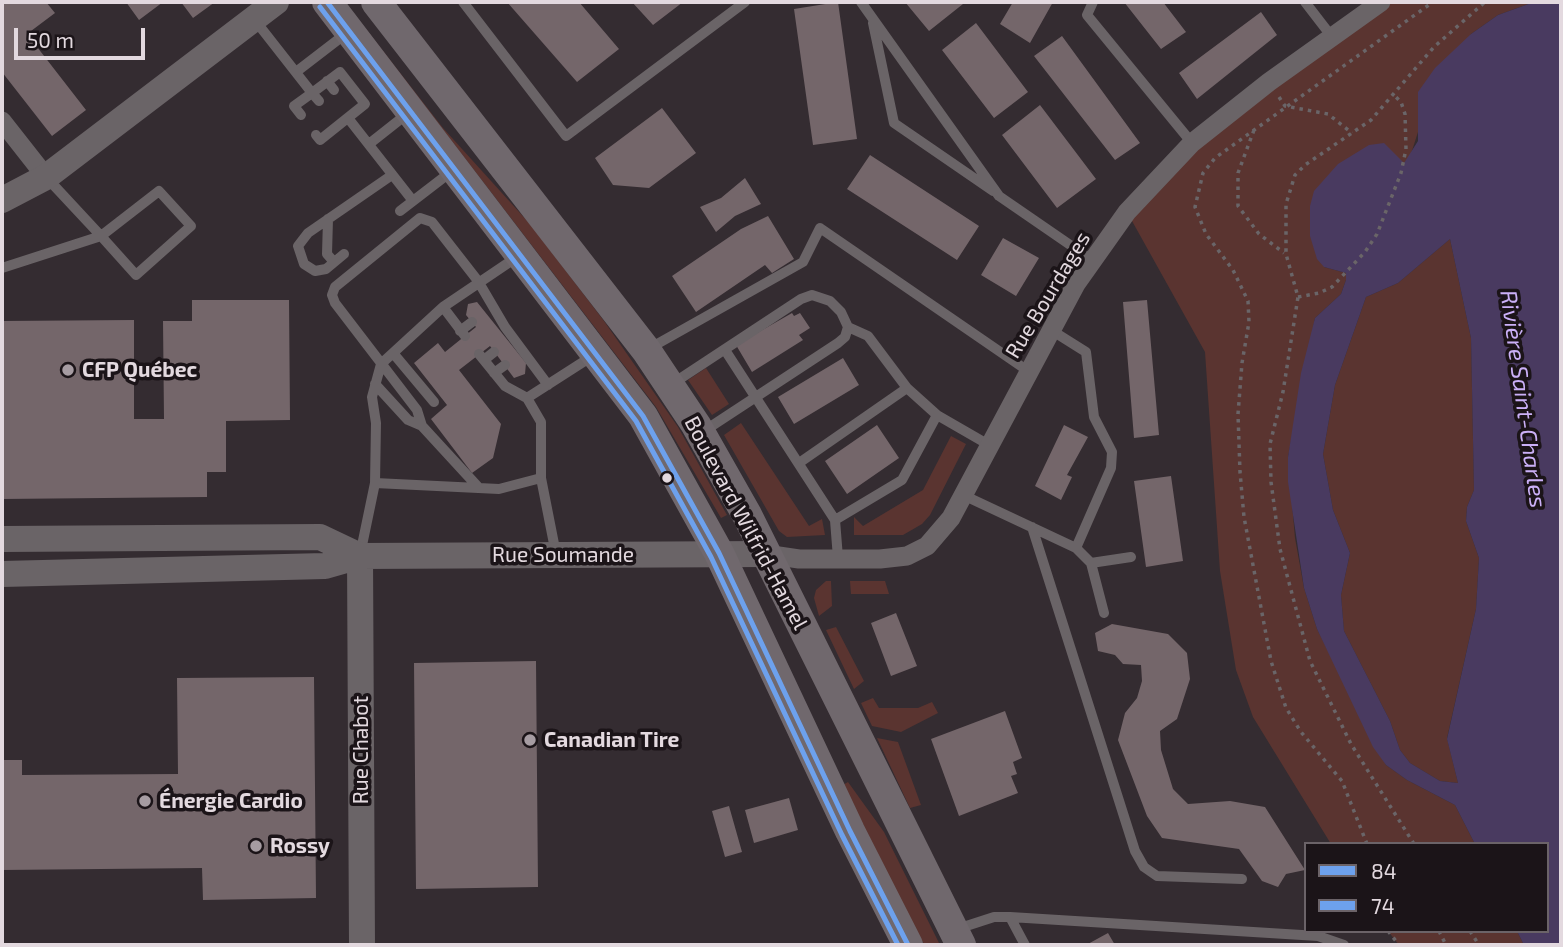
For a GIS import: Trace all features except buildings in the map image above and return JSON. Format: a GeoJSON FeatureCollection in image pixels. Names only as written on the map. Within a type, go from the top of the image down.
{"type":"FeatureCollection","features":[{"type":"Feature","properties":{"kind":"main road","name":"Boulevard Wilfrid-Hamel"},"geometry":{"type":"LineString","coordinates":[[327,2],[643,416],[719,553],[850,831],[908,945]]}},
{"type":"Feature","properties":{"kind":"main road","name":"Boulevard Wilfrid-Hamel"},"geometry":{"type":"LineString","coordinates":[[376,2],[646,350],[701,433],[747,515],[957,938]]}},
{"type":"Feature","properties":{"kind":"street"},"geometry":{"type":"LineString","coordinates":[[2,201],[47,177],[276,2]]}},
{"type":"Feature","properties":{"kind":"street","name":"Rue Bourdages"},"geometry":{"type":"LineString","coordinates":[[765,554],[799,559],[907,556],[927,546],[951,518],[1050,330],[1092,260],[1127,212],[1192,143],[1381,2]]}},
{"type":"Feature","properties":{"kind":"street"},"geometry":{"type":"LineString","coordinates":[[2,121],[47,177]]}},
{"type":"Feature","properties":{"kind":"street","name":"Rue Soumande"},"geometry":{"type":"LineString","coordinates":[[2,539],[320,537],[360,556]]}},
{"type":"Feature","properties":{"kind":"street","name":"Rue Soumande"},"geometry":{"type":"LineString","coordinates":[[2,574],[325,566],[360,556],[765,554]]}},
{"type":"Feature","properties":{"kind":"street","name":"Rue Chabot"},"geometry":{"type":"LineString","coordinates":[[360,556],[362,945]]}},
{"type":"Feature","properties":{"kind":"lane"},"geometry":{"type":"LineString","coordinates":[[463,2],[566,136],[745,2]]}},
{"type":"Feature","properties":{"kind":"lane"},"geometry":{"type":"LineString","coordinates":[[861,2],[999,196]]}},
{"type":"Feature","properties":{"kind":"lane"},"geometry":{"type":"LineString","coordinates":[[1093,2],[1087,15],[1192,143]]}},
{"type":"Feature","properties":{"kind":"lane"},"geometry":{"type":"LineString","coordinates":[[1305,2],[1332,37]]}},
{"type":"Feature","properties":{"kind":"lane"},"geometry":{"type":"LineString","coordinates":[[872,18],[894,123],[1092,260]]}},
{"type":"Feature","properties":{"kind":"lane"},"geometry":{"type":"LineString","coordinates":[[254,19],[315,97]]}},
{"type":"Feature","properties":{"kind":"lane"},"geometry":{"type":"LineString","coordinates":[[296,72],[350,31]]}},
{"type":"Feature","properties":{"kind":"lane"},"geometry":{"type":"LineString","coordinates":[[301,115],[294,106],[315,97],[330,86],[340,72],[365,104],[335,123],[320,140],[316,135]]}},
{"type":"Feature","properties":{"kind":"lane"},"geometry":{"type":"LineString","coordinates":[[369,144],[411,111]]}},
{"type":"Feature","properties":{"kind":"lane"},"geometry":{"type":"LineString","coordinates":[[350,114],[369,144],[413,201]]}},
{"type":"Feature","properties":{"kind":"lane"},"geometry":{"type":"LineString","coordinates":[[400,211],[455,168]]}},
{"type":"Feature","properties":{"kind":"lane"},"geometry":{"type":"LineString","coordinates":[[344,254],[326,269],[315,271],[304,264],[298,246],[308,233],[392,175]]}},
{"type":"Feature","properties":{"kind":"lane"},"geometry":{"type":"LineString","coordinates":[[2,268],[101,236],[159,191],[191,226],[136,275],[101,236],[47,177]]}},
{"type":"Feature","properties":{"kind":"lane"},"geometry":{"type":"LineString","coordinates":[[478,488],[422,426],[417,411],[335,303],[332,295],[335,287],[421,218],[432,222],[478,281],[489,310],[548,385]]}},
{"type":"Feature","properties":{"kind":"lane"},"geometry":{"type":"LineString","coordinates":[[328,219],[327,254],[334,262]]}},
{"type":"Feature","properties":{"kind":"lane"},"geometry":{"type":"LineString","coordinates":[[646,350],[803,262],[820,228],[1028,371]]}},
{"type":"Feature","properties":{"kind":"lane"},"geometry":{"type":"LineString","coordinates":[[360,556],[375,483],[376,423],[372,397],[381,364],[443,307],[521,254]]}},
{"type":"Feature","properties":{"kind":"lane"},"geometry":{"type":"LineString","coordinates":[[670,386],[801,299],[812,295],[830,301],[841,312],[848,327],[868,336],[907,388],[937,415],[989,445]]}},
{"type":"Feature","properties":{"kind":"lane"},"geometry":{"type":"LineString","coordinates":[[443,307],[463,333],[471,322]]}},
{"type":"Feature","properties":{"kind":"lane"},"geometry":{"type":"LineString","coordinates":[[701,433],[838,343],[845,337],[848,327]]}},
{"type":"Feature","properties":{"kind":"lane"},"geometry":{"type":"LineString","coordinates":[[1050,330],[1086,352],[1094,417],[1112,452],[1111,468],[1076,548]]}},
{"type":"Feature","properties":{"kind":"lane"},"geometry":{"type":"LineString","coordinates":[[724,350],[835,520],[838,558]]}},
{"type":"Feature","properties":{"kind":"lane"},"geometry":{"type":"LineString","coordinates":[[494,352],[482,357],[505,386],[527,398],[541,422],[541,478],[556,554]]}},
{"type":"Feature","properties":{"kind":"lane"},"geometry":{"type":"LineString","coordinates":[[393,353],[434,402]]}},
{"type":"Feature","properties":{"kind":"lane"},"geometry":{"type":"LineString","coordinates":[[527,398],[597,353]]}},
{"type":"Feature","properties":{"kind":"lane"},"geometry":{"type":"LineString","coordinates":[[494,373],[505,365]]}},
{"type":"Feature","properties":{"kind":"lane"},"geometry":{"type":"LineString","coordinates":[[375,384],[408,420],[422,426]]}},
{"type":"Feature","properties":{"kind":"lane"},"geometry":{"type":"LineString","coordinates":[[799,463],[907,388]]}},
{"type":"Feature","properties":{"kind":"lane"},"geometry":{"type":"LineString","coordinates":[[835,520],[902,480],[937,415]]}},
{"type":"Feature","properties":{"kind":"lane"},"geometry":{"type":"LineString","coordinates":[[375,483],[499,488],[541,478]]}},
{"type":"Feature","properties":{"kind":"lane"},"geometry":{"type":"LineString","coordinates":[[963,495],[1076,548],[1091,563],[1104,613]]}},
{"type":"Feature","properties":{"kind":"lane"},"geometry":{"type":"LineString","coordinates":[[1032,527],[1135,850],[1144,867],[1157,876],[1242,879]]}},
{"type":"Feature","properties":{"kind":"lane"},"geometry":{"type":"LineString","coordinates":[[1091,563],[1131,557]]}},
{"type":"Feature","properties":{"kind":"lane"},"geometry":{"type":"LineString","coordinates":[[957,938],[994,917],[1010,917],[1318,936],[1344,945]]}},
{"type":"Feature","properties":{"kind":"lane"},"geometry":{"type":"LineString","coordinates":[[1010,917],[1025,945]]}},
{"type":"Feature","properties":{"kind":"path"},"geometry":{"type":"LineString","coordinates":[[1366,842],[1342,780],[1301,732],[1286,708],[1271,661],[1244,517],[1240,472],[1238,414],[1249,322],[1248,301],[1233,270],[1206,234],[1195,207],[1203,173],[1215,158],[1433,2]]}},
{"type":"Feature","properties":{"kind":"path"},"geometry":{"type":"LineString","coordinates":[[1413,842],[1350,744],[1310,661],[1282,559],[1271,482],[1270,444],[1283,392],[1298,297],[1286,254],[1286,204],[1295,175],[1380,111],[1434,47],[1485,2]]}},
{"type":"Feature","properties":{"kind":"path"},"geometry":{"type":"LineString","coordinates":[[1298,297],[1332,287],[1359,259],[1377,234],[1401,173],[1406,134],[1405,114],[1401,102],[1394,94]]}},
{"type":"Feature","properties":{"kind":"path"},"geometry":{"type":"LineString","coordinates":[[1285,106],[1328,114],[1352,133]]}},
{"type":"Feature","properties":{"kind":"path"},"geometry":{"type":"LineString","coordinates":[[1254,128],[1238,173],[1238,206],[1259,234],[1286,254]]}},
{"type":"Feature","properties":{"kind":"shaded area"},"geometry":{"type":"Polygon","coordinates":[[[345,2],[443,128],[530,224],[604,321],[678,427],[727,515],[721,518],[656,407],[345,2]]]}},
{"type":"Feature","properties":{"kind":"shaded area"},"geometry":{"type":"Polygon","coordinates":[[[1381,2],[1534,2],[1498,15],[1471,34],[1418,132],[1410,157],[1403,164],[1396,157],[1324,267],[1346,273],[1346,280],[1341,294],[1315,318],[1288,457],[1295,538],[1304,588],[1317,629],[1386,765],[1407,780],[1455,805],[1474,842],[1330,842],[1253,717],[1236,670],[1220,571],[1205,352],[1127,212],[1168,166],[1381,2]]]}},
{"type":"Feature","properties":{"kind":"shaded area"},"geometry":{"type":"Polygon","coordinates":[[[1450,239],[1471,338],[1474,490],[1467,507],[1466,521],[1479,558],[1476,609],[1447,738],[1458,783],[1440,781],[1410,763],[1400,750],[1390,721],[1344,631],[1341,595],[1350,553],[1333,510],[1323,454],[1335,385],[1366,297],[1398,283],[1450,239]]]}},
{"type":"Feature","properties":{"kind":"shaded area"},"geometry":{"type":"Polygon","coordinates":[[[706,368],[729,404],[712,415],[688,380],[706,368]]]}},
{"type":"Feature","properties":{"kind":"shaded area"},"geometry":{"type":"Polygon","coordinates":[[[741,423],[809,526],[822,519],[825,535],[787,537],[779,531],[724,435],[741,423]]]}},
{"type":"Feature","properties":{"kind":"shaded area"},"geometry":{"type":"Polygon","coordinates":[[[951,436],[966,444],[930,515],[922,524],[903,535],[854,535],[854,517],[863,526],[923,490],[951,436]]]}},
{"type":"Feature","properties":{"kind":"shaded area"},"geometry":{"type":"Polygon","coordinates":[[[826,581],[831,581],[832,606],[819,616],[814,598],[816,590],[826,581]]]}},
{"type":"Feature","properties":{"kind":"shaded area"},"geometry":{"type":"Polygon","coordinates":[[[850,581],[885,581],[889,594],[851,594],[850,581]]]}},
{"type":"Feature","properties":{"kind":"shaded area"},"geometry":{"type":"Polygon","coordinates":[[[836,627],[864,681],[854,689],[826,630],[836,627]]]}},
{"type":"Feature","properties":{"kind":"shaded area"},"geometry":{"type":"Polygon","coordinates":[[[873,698],[879,708],[918,708],[932,702],[938,713],[901,732],[872,726],[861,703],[873,698]]]}},
{"type":"Feature","properties":{"kind":"shaded area"},"geometry":{"type":"Polygon","coordinates":[[[877,738],[898,742],[921,805],[910,808],[877,738]]]}},
{"type":"Feature","properties":{"kind":"shaded area"},"geometry":{"type":"Polygon","coordinates":[[[848,782],[884,832],[940,945],[925,945],[910,924],[841,786],[848,782]]]}},
{"type":"Feature","properties":{"kind":"shaded area"},"geometry":{"type":"Polygon","coordinates":[[[1390,933],[1518,933],[1524,945],[1399,945],[1390,933]]]}},
{"type":"Feature","properties":{"kind":"water","name":"Rivière Saint-Charles"},"geometry":{"type":"Polygon","coordinates":[[[1534,2],[1561,2],[1561,945],[1524,945],[1518,933],[1549,933],[1549,842],[1474,842],[1455,805],[1407,780],[1386,765],[1373,747],[1317,629],[1304,588],[1288,482],[1288,457],[1301,373],[1315,318],[1341,294],[1346,280],[1346,273],[1324,267],[1317,259],[1310,236],[1310,206],[1314,191],[1338,164],[1369,145],[1384,143],[1404,163],[1418,141],[1418,92],[1435,68],[1471,34],[1498,15],[1534,2]],[[1450,239],[1398,283],[1366,297],[1335,385],[1323,454],[1333,510],[1350,553],[1341,595],[1344,631],[1390,721],[1400,750],[1410,763],[1440,781],[1458,783],[1447,739],[1476,609],[1479,558],[1466,521],[1467,507],[1474,490],[1471,338],[1450,239]]]}},
{"type":"Feature","properties":{"kind":"transit line","name":"84"},"geometry":{"type":"LineString","coordinates":[[327,2],[643,416],[719,553],[850,831],[908,945]]}},
{"type":"Feature","properties":{"kind":"transit line","name":"74"},"geometry":{"type":"LineString","coordinates":[[320,7],[636,421],[711,557],[842,835],[898,945]]}},
{"type":"Feature","properties":{"kind":"place","name":"CFP Québec"},"geometry":{"type":"Point","coordinates":[68,370]}},
{"type":"Feature","properties":{"kind":"place","name":"Canadian Tire"},"geometry":{"type":"Point","coordinates":[530,740]}},
{"type":"Feature","properties":{"kind":"place","name":"Énergie Cardio"},"geometry":{"type":"Point","coordinates":[145,801]}},
{"type":"Feature","properties":{"kind":"place","name":"Rossy"},"geometry":{"type":"Point","coordinates":[256,846]}}]}
